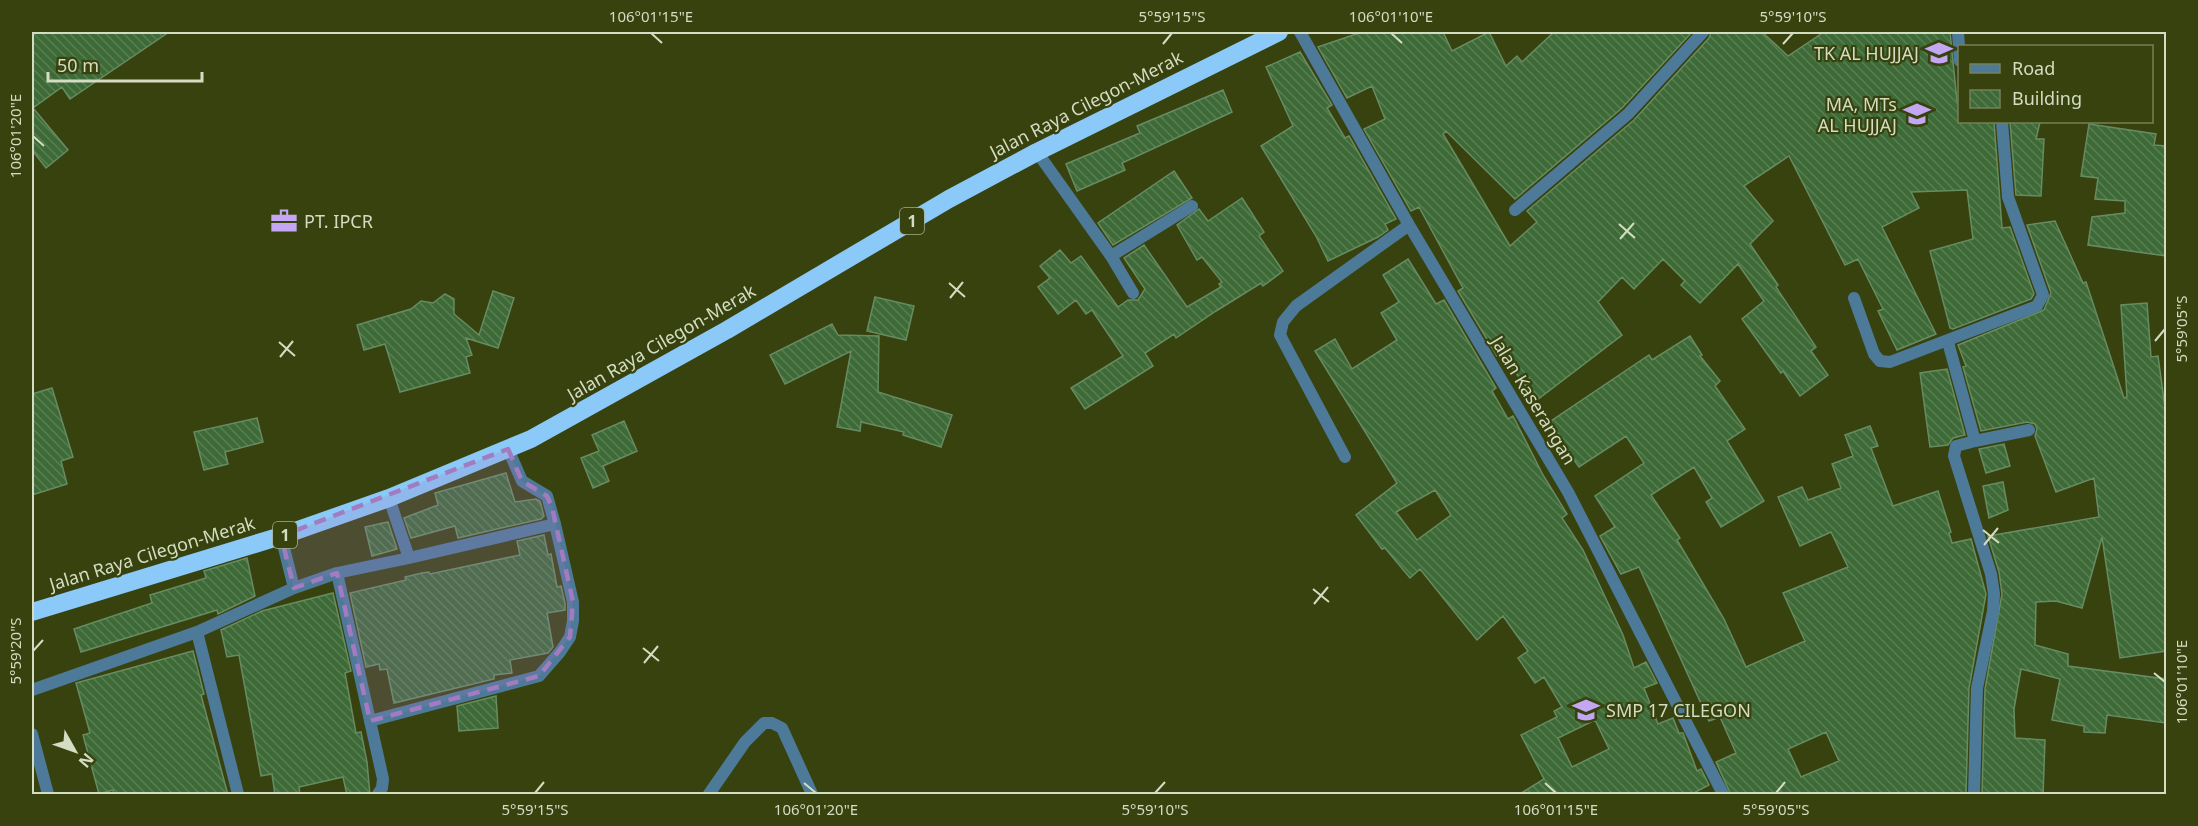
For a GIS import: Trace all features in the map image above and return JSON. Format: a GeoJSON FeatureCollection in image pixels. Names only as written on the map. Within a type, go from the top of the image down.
{"type":"FeatureCollection","features":[{"type":"Feature","properties":{"kind":"highway","name":"Jalan Raya Cilegon-Merak"},"geometry":{"type":"LineString","coordinates":[[32,612],[281,536],[389,498],[531,439],[556,427],[949,199],[1037,152],[1279,32]]}},
{"type":"Feature","properties":{"kind":"street","name":"Jalan Kaserangan"},"geometry":{"type":"LineString","coordinates":[[1300,32],[1409,225],[1568,492],[1723,795]]}},
{"type":"Feature","properties":{"kind":"street"},"geometry":{"type":"LineString","coordinates":[[1515,210],[1628,114],[1703,32]]}},
{"type":"Feature","properties":{"kind":"street"},"geometry":{"type":"LineString","coordinates":[[1854,298],[1874,354],[1880,361],[1890,362],[1948,342],[2037,306],[2042,301],[2043,295],[2008,197],[2002,123]]}},
{"type":"Feature","properties":{"kind":"street"},"geometry":{"type":"LineString","coordinates":[[1037,152],[1111,256],[1133,293]]}},
{"type":"Feature","properties":{"kind":"street"},"geometry":{"type":"LineString","coordinates":[[1111,256],[1192,206]]}},
{"type":"Feature","properties":{"kind":"street"},"geometry":{"type":"LineString","coordinates":[[1345,457],[1280,334],[1283,322],[1296,306],[1409,225]]}},
{"type":"Feature","properties":{"kind":"street"},"geometry":{"type":"LineString","coordinates":[[1948,342],[1975,441]]}},
{"type":"Feature","properties":{"kind":"street"},"geometry":{"type":"LineString","coordinates":[[1974,795],[1977,688],[1994,594],[1991,574],[1954,452],[1956,446],[2029,430]]}},
{"type":"Feature","properties":{"kind":"street"},"geometry":{"type":"LineString","coordinates":[[370,721],[539,676],[570,637],[573,602],[547,496],[522,481],[508,449]]}},
{"type":"Feature","properties":{"kind":"street"},"geometry":{"type":"LineString","coordinates":[[389,498],[409,558]]}},
{"type":"Feature","properties":{"kind":"street"},"geometry":{"type":"LineString","coordinates":[[32,690],[197,632],[294,588],[337,573],[555,524]]}},
{"type":"Feature","properties":{"kind":"street"},"geometry":{"type":"LineString","coordinates":[[281,536],[294,588]]}},
{"type":"Feature","properties":{"kind":"street"},"geometry":{"type":"LineString","coordinates":[[337,573],[382,779],[382,788],[378,795]]}},
{"type":"Feature","properties":{"kind":"street"},"geometry":{"type":"LineString","coordinates":[[197,632],[238,795]]}},
{"type":"Feature","properties":{"kind":"street"},"geometry":{"type":"LineString","coordinates":[[709,795],[745,742],[764,723],[772,723],[782,728],[812,795]]}},
{"type":"Feature","properties":{"kind":"street"},"geometry":{"type":"LineString","coordinates":[[32,734],[48,795]]}},
{"type":"Feature","properties":{"kind":"highlighted area"},"geometry":{"type":"Polygon","coordinates":[[[508,449],[522,481],[547,496],[552,507],[573,602],[570,637],[539,676],[370,721],[337,573],[294,588],[281,536],[508,449]]]}},
{"type":"Feature","properties":{"kind":"building"},"geometry":{"type":"Polygon","coordinates":[[[32,32],[169,32],[70,99],[62,87],[33,108],[68,150],[46,168],[32,150],[32,32]]]}},
{"type":"Feature","properties":{"kind":"building"},"geometry":{"type":"Polygon","coordinates":[[[1362,32],[1443,32],[1452,51],[1489,32],[1506,66],[1517,56],[1522,62],[1554,32],[1692,32],[1622,108],[1515,199],[1446,131],[1443,134],[1510,246],[1537,222],[1527,211],[1634,120],[1709,38],[1711,32],[1762,32],[1788,56],[1824,32],[1950,32],[1958,101],[1958,123],[1994,123],[2002,228],[2010,227],[2034,294],[2031,299],[1953,329],[1950,328],[1930,251],[1973,239],[1967,190],[1911,192],[1919,208],[1882,227],[1936,334],[1897,350],[1878,311],[1883,309],[1858,259],[1845,265],[1789,156],[1744,186],[1773,221],[1750,244],[1816,347],[1811,351],[1828,375],[1800,396],[1783,371],[1781,373],[1742,319],[1764,301],[1738,264],[1700,303],[1681,285],[1685,281],[1663,259],[1634,289],[1622,277],[1598,302],[1622,335],[1537,400],[1501,354],[1497,356],[1458,291],[1463,288],[1419,207],[1411,211],[1364,129],[1385,119],[1372,86],[1347,98],[1318,47],[1362,32]]]}},
{"type":"Feature","properties":{"kind":"building"},"geometry":{"type":"Polygon","coordinates":[[[1300,52],[1332,105],[1327,108],[1345,138],[1349,136],[1396,219],[1385,224],[1388,230],[1378,237],[1328,261],[1316,236],[1261,146],[1293,126],[1266,67],[1300,52]]]}},
{"type":"Feature","properties":{"kind":"building"},"geometry":{"type":"Polygon","coordinates":[[[1223,90],[1232,112],[1122,163],[1125,170],[1077,191],[1066,164],[1140,133],[1137,126],[1223,90]]]}},
{"type":"Feature","properties":{"kind":"building"},"geometry":{"type":"Polygon","coordinates":[[[2010,123],[2040,123],[2036,139],[2044,139],[2041,196],[2016,195],[2010,123]]]}},
{"type":"Feature","properties":{"kind":"building"},"geometry":{"type":"Polygon","coordinates":[[[2089,124],[2156,134],[2154,145],[2166,146],[2166,256],[2088,245],[2092,217],[2125,213],[2125,201],[2095,199],[2098,178],[2081,176],[2089,124]]]}},
{"type":"Feature","properties":{"kind":"building"},"geometry":{"type":"Polygon","coordinates":[[[1174,171],[1192,198],[1113,245],[1098,223],[1174,171]]]}},
{"type":"Feature","properties":{"kind":"building"},"geometry":{"type":"Polygon","coordinates":[[[1242,198],[1264,232],[1259,236],[1283,271],[1263,286],[1261,283],[1176,338],[1174,334],[1145,353],[1153,366],[1085,409],[1071,388],[1123,356],[1092,310],[1086,314],[1076,300],[1058,314],[1038,287],[1050,278],[1040,266],[1060,250],[1071,263],[1081,256],[1118,307],[1128,300],[1138,300],[1145,289],[1124,258],[1144,245],[1187,307],[1221,287],[1219,284],[1222,282],[1202,257],[1197,260],[1177,225],[1199,209],[1208,221],[1242,198]]]}},
{"type":"Feature","properties":{"kind":"building"},"geometry":{"type":"Polygon","coordinates":[[[2055,221],[2083,283],[2086,282],[2124,398],[2127,397],[2121,305],[2147,303],[2151,357],[2158,356],[2166,415],[2166,651],[2120,658],[2102,537],[2082,608],[2056,601],[2036,602],[2035,645],[2068,654],[2068,666],[2166,679],[2166,723],[2107,715],[2105,733],[2084,732],[2084,726],[2052,720],[2060,679],[2021,669],[2014,709],[2015,738],[2045,740],[2043,795],[1982,793],[1985,689],[2002,594],[1999,572],[1988,536],[2099,517],[2094,478],[2056,492],[2035,436],[2037,429],[2035,424],[2027,422],[1981,431],[1963,367],[1966,366],[1958,345],[2044,310],[2051,293],[2027,225],[2055,221]]]}},
{"type":"Feature","properties":{"kind":"building"},"geometry":{"type":"Polygon","coordinates":[[[1408,259],[1436,304],[1444,300],[1496,388],[1492,391],[1508,419],[1513,416],[1543,475],[1567,514],[1562,518],[1583,550],[1623,635],[1634,668],[1646,662],[1657,683],[1644,688],[1658,724],[1673,718],[1679,733],[1683,733],[1697,771],[1701,769],[1709,785],[1690,795],[1518,795],[1544,779],[1521,735],[1557,717],[1554,711],[1562,707],[1544,677],[1535,683],[1518,658],[1528,651],[1503,616],[1477,640],[1420,569],[1410,578],[1385,548],[1382,549],[1356,515],[1397,483],[1315,351],[1335,339],[1352,369],[1397,340],[1381,313],[1399,302],[1383,275],[1408,259]],[[1435,490],[1396,512],[1417,540],[1451,515],[1435,490]],[[1595,720],[1558,738],[1572,767],[1609,749],[1595,720]]]}},
{"type":"Feature","properties":{"kind":"building"},"geometry":{"type":"Polygon","coordinates":[[[493,291],[514,298],[498,348],[466,338],[472,355],[466,357],[470,373],[400,392],[385,344],[364,350],[357,325],[411,309],[421,301],[433,303],[445,294],[454,299],[454,314],[479,335],[493,291]]]}},
{"type":"Feature","properties":{"kind":"building"},"geometry":{"type":"Polygon","coordinates":[[[875,297],[914,306],[906,340],[867,331],[875,297]]]}},
{"type":"Feature","properties":{"kind":"building"},"geometry":{"type":"Polygon","coordinates":[[[832,324],[838,335],[879,336],[878,392],[952,415],[941,447],[903,435],[904,432],[861,422],[860,431],[837,427],[851,351],[785,384],[770,355],[832,324]]]}},
{"type":"Feature","properties":{"kind":"building"},"geometry":{"type":"Polygon","coordinates":[[[1690,336],[1702,355],[1700,356],[1720,381],[1715,386],[1745,429],[1727,441],[1764,501],[1721,527],[1706,502],[1712,498],[1694,467],[1651,495],[1680,538],[1677,540],[1724,619],[1746,667],[1805,641],[1783,593],[1848,567],[1831,532],[1800,546],[1778,497],[1802,487],[1808,500],[1841,488],[1832,464],[1853,456],[1845,435],[1870,426],[1878,446],[1871,448],[1893,506],[1938,491],[1951,532],[1949,533],[1952,543],[1971,539],[1986,594],[1969,688],[1966,793],[1731,795],[1716,762],[1736,753],[1720,717],[1709,721],[1639,567],[1621,574],[1600,536],[1615,527],[1595,496],[1644,463],[1626,436],[1579,467],[1548,423],[1649,355],[1652,360],[1690,336]],[[1826,732],[1788,749],[1801,777],[1839,761],[1826,732]]]}},
{"type":"Feature","properties":{"kind":"building"},"geometry":{"type":"Polygon","coordinates":[[[1947,369],[1965,435],[1953,438],[1948,445],[1930,447],[1920,373],[1947,369]]]}},
{"type":"Feature","properties":{"kind":"building"},"geometry":{"type":"Polygon","coordinates":[[[52,388],[73,457],[61,461],[67,484],[32,495],[32,394],[52,388]]]}},
{"type":"Feature","properties":{"kind":"building"},"geometry":{"type":"Polygon","coordinates":[[[257,418],[263,442],[225,452],[228,464],[204,470],[194,432],[257,418]]]}},
{"type":"Feature","properties":{"kind":"building"},"geometry":{"type":"Polygon","coordinates":[[[624,421],[637,451],[603,466],[609,481],[593,488],[581,458],[599,451],[592,435],[624,421]]]}},
{"type":"Feature","properties":{"kind":"building"},"geometry":{"type":"Polygon","coordinates":[[[2004,444],[2010,466],[1986,473],[1979,449],[2004,444]]]}},
{"type":"Feature","properties":{"kind":"building"},"geometry":{"type":"Polygon","coordinates":[[[506,473],[515,502],[536,499],[540,501],[544,516],[541,519],[458,538],[455,526],[411,538],[404,518],[438,505],[435,493],[506,473]]]}},
{"type":"Feature","properties":{"kind":"building"},"geometry":{"type":"Polygon","coordinates":[[[2003,482],[2008,510],[1989,518],[1983,486],[2003,482]]]}},
{"type":"Feature","properties":{"kind":"building"},"geometry":{"type":"Polygon","coordinates":[[[388,522],[397,549],[372,556],[365,527],[388,522]]]}},
{"type":"Feature","properties":{"kind":"building"},"geometry":{"type":"Polygon","coordinates":[[[544,535],[548,555],[551,554],[557,587],[561,586],[565,603],[565,610],[547,613],[553,647],[548,653],[510,660],[512,673],[494,675],[494,679],[394,703],[387,669],[380,670],[379,664],[366,667],[350,593],[406,580],[405,577],[422,573],[429,572],[430,574],[520,555],[517,541],[544,535]]]}},
{"type":"Feature","properties":{"kind":"building"},"geometry":{"type":"Polygon","coordinates":[[[247,558],[255,596],[218,614],[217,610],[81,652],[74,629],[152,603],[150,595],[206,578],[204,571],[247,558]]]}},
{"type":"Feature","properties":{"kind":"building"},"geometry":{"type":"Polygon","coordinates":[[[333,593],[351,671],[345,673],[356,733],[361,732],[370,795],[347,795],[343,777],[299,787],[300,795],[275,795],[272,774],[261,776],[239,655],[227,657],[221,630],[262,611],[333,593]]]}},
{"type":"Feature","properties":{"kind":"building"},"geometry":{"type":"Polygon","coordinates":[[[193,651],[204,694],[201,695],[228,795],[114,795],[113,790],[99,794],[83,735],[90,733],[76,683],[193,651]]]}},
{"type":"Feature","properties":{"kind":"building"},"geometry":{"type":"Polygon","coordinates":[[[496,696],[498,728],[459,731],[457,706],[496,696]]]}},
{"type":"Feature","properties":{"kind":"place","name":"TK AL HUJJAJ"},"geometry":{"type":"Point","coordinates":[1939,53]}},
{"type":"Feature","properties":{"kind":"place","name":"MA, MTs AL HUJJAJ"},"geometry":{"type":"Point","coordinates":[1917,114]}},
{"type":"Feature","properties":{"kind":"place","name":"PT. IPCR"},"geometry":{"type":"Point","coordinates":[284,221]}},
{"type":"Feature","properties":{"kind":"place","name":"SMP 17 CILEGON"},"geometry":{"type":"Point","coordinates":[1586,710]}}]}
